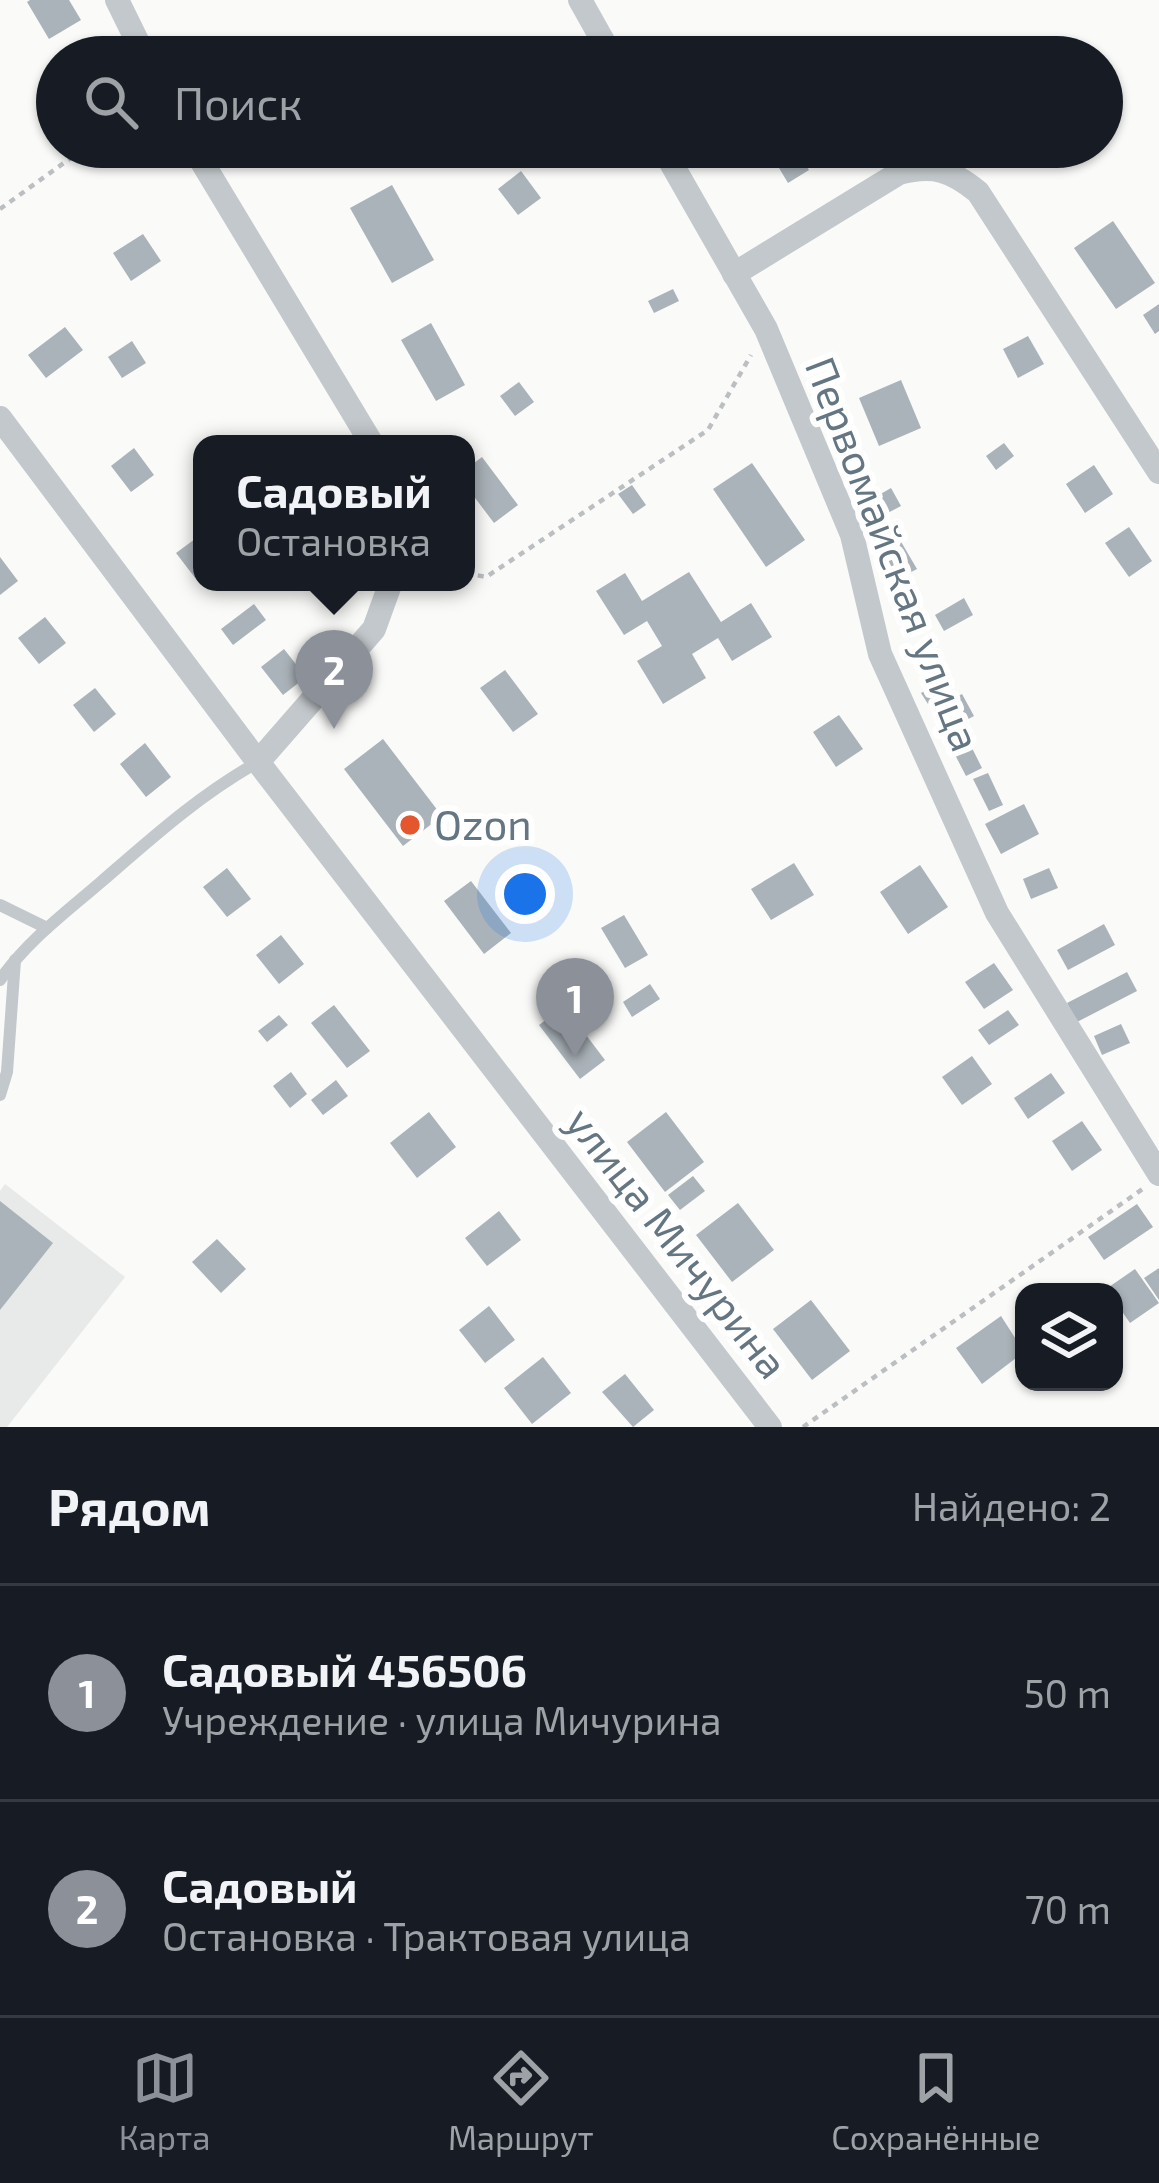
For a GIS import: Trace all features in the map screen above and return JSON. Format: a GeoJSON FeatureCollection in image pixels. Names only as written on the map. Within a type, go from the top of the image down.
{"type":"FeatureCollection","features":[{"type":"Feature","properties":{"kind":"street"},"geometry":{"type":"LineString","coordinates":[[117,0],[135,36]]}},
{"type":"Feature","properties":{"kind":"street"},"geometry":{"type":"LineString","coordinates":[[580,0],[600,36]]}},
{"type":"Feature","properties":{"kind":"street"},"geometry":{"type":"LineString","coordinates":[[206,168],[366,435]]}},
{"type":"Feature","properties":{"kind":"street","name":"Первомайская улица"},"geometry":{"type":"LineString","coordinates":[[674,168],[766,329],[852,535],[880,654],[997,913],[1159,1176]]}},
{"type":"Feature","properties":{"kind":"street"},"geometry":{"type":"LineString","coordinates":[[734,274],[899,173],[941,168],[978,192],[1159,472]]}},
{"type":"Feature","properties":{"kind":"street","name":"улица Мичурина"},"geometry":{"type":"LineString","coordinates":[[0,418],[770,1427]]}},
{"type":"Feature","properties":{"kind":"street"},"geometry":{"type":"LineString","coordinates":[[258,762],[374,629],[388,591]]}},
{"type":"Feature","properties":{"kind":"lane"},"geometry":{"type":"LineString","coordinates":[[0,980],[47,928],[208,790],[258,762]]}},
{"type":"Feature","properties":{"kind":"lane"},"geometry":{"type":"LineString","coordinates":[[0,904],[47,928]]}},
{"type":"Feature","properties":{"kind":"lane"},"geometry":{"type":"LineString","coordinates":[[0,1095],[7,1072],[16,957]]}},
{"type":"Feature","properties":{"kind":"path"},"geometry":{"type":"LineString","coordinates":[[0,209],[57,168]]}},
{"type":"Feature","properties":{"kind":"path"},"geometry":{"type":"LineString","coordinates":[[475,575],[486,577],[708,430],[766,329]]}},
{"type":"Feature","properties":{"kind":"path"},"geometry":{"type":"LineString","coordinates":[[802,1427],[1159,1176]]}},
{"type":"Feature","properties":{"kind":"shaded area"},"geometry":{"type":"Polygon","coordinates":[[[5,1184],[125,1277],[7,1427],[0,1427],[0,1191],[5,1184]]]}},
{"type":"Feature","properties":{"kind":"building"},"geometry":{"type":"Polygon","coordinates":[[[69,0],[81,20],[47,36],[27,2],[69,0]]]}},
{"type":"Feature","properties":{"kind":"building"},"geometry":{"type":"Polygon","coordinates":[[[779,168],[808,168],[809,170],[788,183],[779,168]]]}},
{"type":"Feature","properties":{"kind":"building"},"geometry":{"type":"Polygon","coordinates":[[[521,171],[541,198],[518,215],[498,189],[521,171]]]}},
{"type":"Feature","properties":{"kind":"building"},"geometry":{"type":"Polygon","coordinates":[[[392,185],[434,260],[392,283],[350,208],[392,185]]]}},
{"type":"Feature","properties":{"kind":"building"},"geometry":{"type":"Polygon","coordinates":[[[1113,221],[1155,283],[1116,309],[1074,248],[1113,221]]]}},
{"type":"Feature","properties":{"kind":"building"},"geometry":{"type":"Polygon","coordinates":[[[143,234],[161,261],[131,281],[113,253],[143,234]]]}},
{"type":"Feature","properties":{"kind":"building"},"geometry":{"type":"Polygon","coordinates":[[[673,289],[679,301],[654,313],[648,301],[673,289]]]}},
{"type":"Feature","properties":{"kind":"building"},"geometry":{"type":"Polygon","coordinates":[[[1159,304],[1159,331],[1155,334],[1143,315],[1159,304]]]}},
{"type":"Feature","properties":{"kind":"building"},"geometry":{"type":"Polygon","coordinates":[[[431,323],[465,385],[436,401],[401,340],[431,323]]]}},
{"type":"Feature","properties":{"kind":"building"},"geometry":{"type":"Polygon","coordinates":[[[65,327],[83,350],[46,378],[28,355],[65,327]]]}},
{"type":"Feature","properties":{"kind":"building"},"geometry":{"type":"Polygon","coordinates":[[[1028,336],[1044,364],[1018,378],[1003,349],[1028,336]]]}},
{"type":"Feature","properties":{"kind":"building"},"geometry":{"type":"Polygon","coordinates":[[[132,341],[146,363],[122,378],[108,357],[132,341]]]}},
{"type":"Feature","properties":{"kind":"building"},"geometry":{"type":"Polygon","coordinates":[[[901,380],[921,428],[879,446],[859,398],[901,380]]]}},
{"type":"Feature","properties":{"kind":"building"},"geometry":{"type":"Polygon","coordinates":[[[519,382],[534,402],[515,416],[500,396],[519,382]]]}},
{"type":"Feature","properties":{"kind":"building"},"geometry":{"type":"Polygon","coordinates":[[[1004,443],[1014,456],[996,470],[986,456],[1004,443]]]}},
{"type":"Feature","properties":{"kind":"building"},"geometry":{"type":"Polygon","coordinates":[[[134,448],[154,475],[131,492],[111,466],[134,448]]]}},
{"type":"Feature","properties":{"kind":"building"},"geometry":{"type":"Polygon","coordinates":[[[482,457],[518,505],[494,523],[475,498],[475,462],[482,457]]]}},
{"type":"Feature","properties":{"kind":"building"},"geometry":{"type":"Polygon","coordinates":[[[752,463],[805,540],[766,567],[713,489],[752,463]]]}},
{"type":"Feature","properties":{"kind":"building"},"geometry":{"type":"Polygon","coordinates":[[[1094,465],[1113,494],[1085,513],[1066,484],[1094,465]]]}},
{"type":"Feature","properties":{"kind":"building"},"geometry":{"type":"Polygon","coordinates":[[[632,485],[646,505],[633,514],[618,494],[632,485]]]}},
{"type":"Feature","properties":{"kind":"building"},"geometry":{"type":"Polygon","coordinates":[[[891,488],[901,506],[882,516],[872,499],[891,488]]]}},
{"type":"Feature","properties":{"kind":"building"},"geometry":{"type":"Polygon","coordinates":[[[1129,527],[1152,561],[1129,577],[1105,543],[1129,527]]]}},
{"type":"Feature","properties":{"kind":"building"},"geometry":{"type":"Polygon","coordinates":[[[193,540],[193,575],[176,553],[193,540]]]}},
{"type":"Feature","properties":{"kind":"building"},"geometry":{"type":"Polygon","coordinates":[[[900,540],[917,569],[894,581],[878,552],[900,540]]]}},
{"type":"Feature","properties":{"kind":"building"},"geometry":{"type":"Polygon","coordinates":[[[0,557],[18,581],[0,595],[0,557]]]}},
{"type":"Feature","properties":{"kind":"building"},"geometry":{"type":"Polygon","coordinates":[[[689,572],[721,622],[751,603],[772,637],[732,661],[718,638],[692,654],[706,678],[663,704],[637,661],[662,646],[647,621],[624,635],[596,591],[625,573],[642,601],[689,572]]]}},
{"type":"Feature","properties":{"kind":"building"},"geometry":{"type":"Polygon","coordinates":[[[964,598],[973,615],[944,631],[935,615],[964,598]]]}},
{"type":"Feature","properties":{"kind":"building"},"geometry":{"type":"Polygon","coordinates":[[[254,604],[266,620],[233,645],[221,629],[254,604]]]}},
{"type":"Feature","properties":{"kind":"building"},"geometry":{"type":"Polygon","coordinates":[[[45,617],[66,643],[39,664],[18,638],[45,617]]]}},
{"type":"Feature","properties":{"kind":"building"},"geometry":{"type":"Polygon","coordinates":[[[284,649],[306,677],[283,695],[261,667],[284,649]]]}},
{"type":"Feature","properties":{"kind":"building"},"geometry":{"type":"Polygon","coordinates":[[[505,670],[538,714],[513,732],[480,688],[505,670]]]}},
{"type":"Feature","properties":{"kind":"building"},"geometry":{"type":"Polygon","coordinates":[[[946,679],[953,690],[928,704],[921,693],[946,679]]]}},
{"type":"Feature","properties":{"kind":"building"},"geometry":{"type":"Polygon","coordinates":[[[95,688],[116,714],[94,732],[73,705],[95,688]]]}},
{"type":"Feature","properties":{"kind":"building"},"geometry":{"type":"Polygon","coordinates":[[[962,694],[974,716],[944,732],[932,710],[962,694]]]}},
{"type":"Feature","properties":{"kind":"building"},"geometry":{"type":"Polygon","coordinates":[[[839,715],[863,749],[836,767],[813,732],[839,715]]]}},
{"type":"Feature","properties":{"kind":"building"},"geometry":{"type":"Polygon","coordinates":[[[967,738],[982,768],[966,776],[951,747],[967,738]]]}},
{"type":"Feature","properties":{"kind":"building"},"geometry":{"type":"Polygon","coordinates":[[[383,739],[442,816],[403,846],[344,769],[383,739]]]}},
{"type":"Feature","properties":{"kind":"building"},"geometry":{"type":"Polygon","coordinates":[[[145,743],[171,777],[146,797],[120,764],[145,743]]]}},
{"type":"Feature","properties":{"kind":"building"},"geometry":{"type":"Polygon","coordinates":[[[988,773],[1003,805],[989,811],[973,779],[988,773]]]}},
{"type":"Feature","properties":{"kind":"building"},"geometry":{"type":"Polygon","coordinates":[[[1024,804],[1039,834],[1001,854],[985,824],[1024,804]]]}},
{"type":"Feature","properties":{"kind":"building"},"geometry":{"type":"Polygon","coordinates":[[[794,863],[814,895],[771,920],[751,889],[794,863]]]}},
{"type":"Feature","properties":{"kind":"building"},"geometry":{"type":"Polygon","coordinates":[[[920,865],[948,907],[908,934],[880,892],[920,865]]]}},
{"type":"Feature","properties":{"kind":"building"},"geometry":{"type":"Polygon","coordinates":[[[227,868],[251,899],[227,917],[203,887],[227,868]]]}},
{"type":"Feature","properties":{"kind":"building"},"geometry":{"type":"Polygon","coordinates":[[[1049,868],[1058,888],[1031,899],[1023,879],[1049,868]]]}},
{"type":"Feature","properties":{"kind":"building"},"geometry":{"type":"Polygon","coordinates":[[[471,881],[511,933],[484,954],[444,901],[471,881]]]}},
{"type":"Feature","properties":{"kind":"building"},"geometry":{"type":"Polygon","coordinates":[[[624,915],[648,955],[625,968],[601,928],[624,915]]]}},
{"type":"Feature","properties":{"kind":"building"},"geometry":{"type":"Polygon","coordinates":[[[1104,924],[1115,945],[1068,970],[1057,950],[1104,924]]]}},
{"type":"Feature","properties":{"kind":"building"},"geometry":{"type":"Polygon","coordinates":[[[281,935],[304,964],[279,984],[256,955],[281,935]]]}},
{"type":"Feature","properties":{"kind":"building"},"geometry":{"type":"Polygon","coordinates":[[[994,963],[1013,990],[984,1009],[965,982],[994,963]]]}},
{"type":"Feature","properties":{"kind":"building"},"geometry":{"type":"Polygon","coordinates":[[[1127,972],[1137,991],[1077,1022],[1067,1003],[1127,972]]]}},
{"type":"Feature","properties":{"kind":"building"},"geometry":{"type":"Polygon","coordinates":[[[650,984],[660,999],[632,1017],[623,1002],[650,984]]]}},
{"type":"Feature","properties":{"kind":"building"},"geometry":{"type":"Polygon","coordinates":[[[334,1005],[370,1051],[347,1068],[311,1023],[334,1005]]]}},
{"type":"Feature","properties":{"kind":"building"},"geometry":{"type":"Polygon","coordinates":[[[564,1006],[605,1060],[580,1079],[539,1025],[564,1006]]]}},
{"type":"Feature","properties":{"kind":"building"},"geometry":{"type":"Polygon","coordinates":[[[1008,1010],[1019,1025],[989,1045],[978,1030],[1008,1010]]]}},
{"type":"Feature","properties":{"kind":"building"},"geometry":{"type":"Polygon","coordinates":[[[279,1015],[288,1025],[267,1042],[258,1031],[279,1015]]]}},
{"type":"Feature","properties":{"kind":"building"},"geometry":{"type":"Polygon","coordinates":[[[1121,1024],[1130,1043],[1102,1055],[1094,1036],[1121,1024]]]}},
{"type":"Feature","properties":{"kind":"building"},"geometry":{"type":"Polygon","coordinates":[[[972,1056],[992,1084],[962,1105],[942,1077],[972,1056]]]}},
{"type":"Feature","properties":{"kind":"building"},"geometry":{"type":"Polygon","coordinates":[[[291,1072],[307,1094],[290,1108],[273,1086],[291,1072]]]}},
{"type":"Feature","properties":{"kind":"building"},"geometry":{"type":"Polygon","coordinates":[[[1051,1073],[1065,1093],[1028,1119],[1014,1098],[1051,1073]]]}},
{"type":"Feature","properties":{"kind":"building"},"geometry":{"type":"Polygon","coordinates":[[[336,1080],[348,1096],[323,1115],[311,1100],[336,1080]]]}},
{"type":"Feature","properties":{"kind":"building"},"geometry":{"type":"Polygon","coordinates":[[[429,1112],[456,1147],[417,1178],[390,1143],[429,1112]]]}},
{"type":"Feature","properties":{"kind":"building"},"geometry":{"type":"Polygon","coordinates":[[[666,1112],[704,1162],[665,1192],[627,1142],[666,1112]]]}},
{"type":"Feature","properties":{"kind":"building"},"geometry":{"type":"Polygon","coordinates":[[[1082,1121],[1102,1150],[1072,1171],[1052,1141],[1082,1121]]]}},
{"type":"Feature","properties":{"kind":"building"},"geometry":{"type":"Polygon","coordinates":[[[693,1176],[705,1191],[680,1210],[668,1195],[693,1176]]]}},
{"type":"Feature","properties":{"kind":"building"},"geometry":{"type":"Polygon","coordinates":[[[0,1201],[53,1243],[0,1310],[0,1201]]]}},
{"type":"Feature","properties":{"kind":"building"},"geometry":{"type":"Polygon","coordinates":[[[738,1203],[774,1250],[732,1282],[696,1235],[738,1203]]]}},
{"type":"Feature","properties":{"kind":"building"},"geometry":{"type":"Polygon","coordinates":[[[1137,1204],[1153,1227],[1104,1260],[1088,1237],[1137,1204]]]}},
{"type":"Feature","properties":{"kind":"building"},"geometry":{"type":"Polygon","coordinates":[[[499,1211],[521,1240],[487,1266],[465,1238],[499,1211]]]}},
{"type":"Feature","properties":{"kind":"building"},"geometry":{"type":"Polygon","coordinates":[[[217,1239],[246,1269],[221,1293],[192,1262],[217,1239]]]}},
{"type":"Feature","properties":{"kind":"building"},"geometry":{"type":"Polygon","coordinates":[[[1159,1268],[1159,1300],[1144,1278],[1159,1268]]]}},
{"type":"Feature","properties":{"kind":"building"},"geometry":{"type":"Polygon","coordinates":[[[1135,1269],[1159,1303],[1130,1323],[1123,1313],[1123,1283],[1115,1283],[1135,1269]]]}},
{"type":"Feature","properties":{"kind":"building"},"geometry":{"type":"Polygon","coordinates":[[[811,1300],[850,1351],[812,1380],[773,1329],[811,1300]]]}},
{"type":"Feature","properties":{"kind":"building"},"geometry":{"type":"Polygon","coordinates":[[[489,1306],[515,1340],[485,1363],[459,1330],[489,1306]]]}},
{"type":"Feature","properties":{"kind":"building"},"geometry":{"type":"Polygon","coordinates":[[[1001,1316],[1015,1338],[1015,1359],[982,1384],[956,1348],[1001,1316]]]}},
{"type":"Feature","properties":{"kind":"building"},"geometry":{"type":"Polygon","coordinates":[[[543,1357],[571,1393],[532,1424],[504,1388],[543,1357]]]}},
{"type":"Feature","properties":{"kind":"building"},"geometry":{"type":"Polygon","coordinates":[[[625,1374],[654,1410],[633,1427],[602,1392],[625,1374]]]}},
{"type":"Feature","properties":{"kind":"place","name":"Садовый"},"geometry":{"type":"Point","coordinates":[334,729]}},
{"type":"Feature","properties":{"kind":"place","name":"Ozon"},"geometry":{"type":"Point","coordinates":[410,825]}},
{"type":"Feature","properties":{"kind":"place","name":"Садовый 456506"},"geometry":{"type":"Point","coordinates":[575,1057]}}]}
